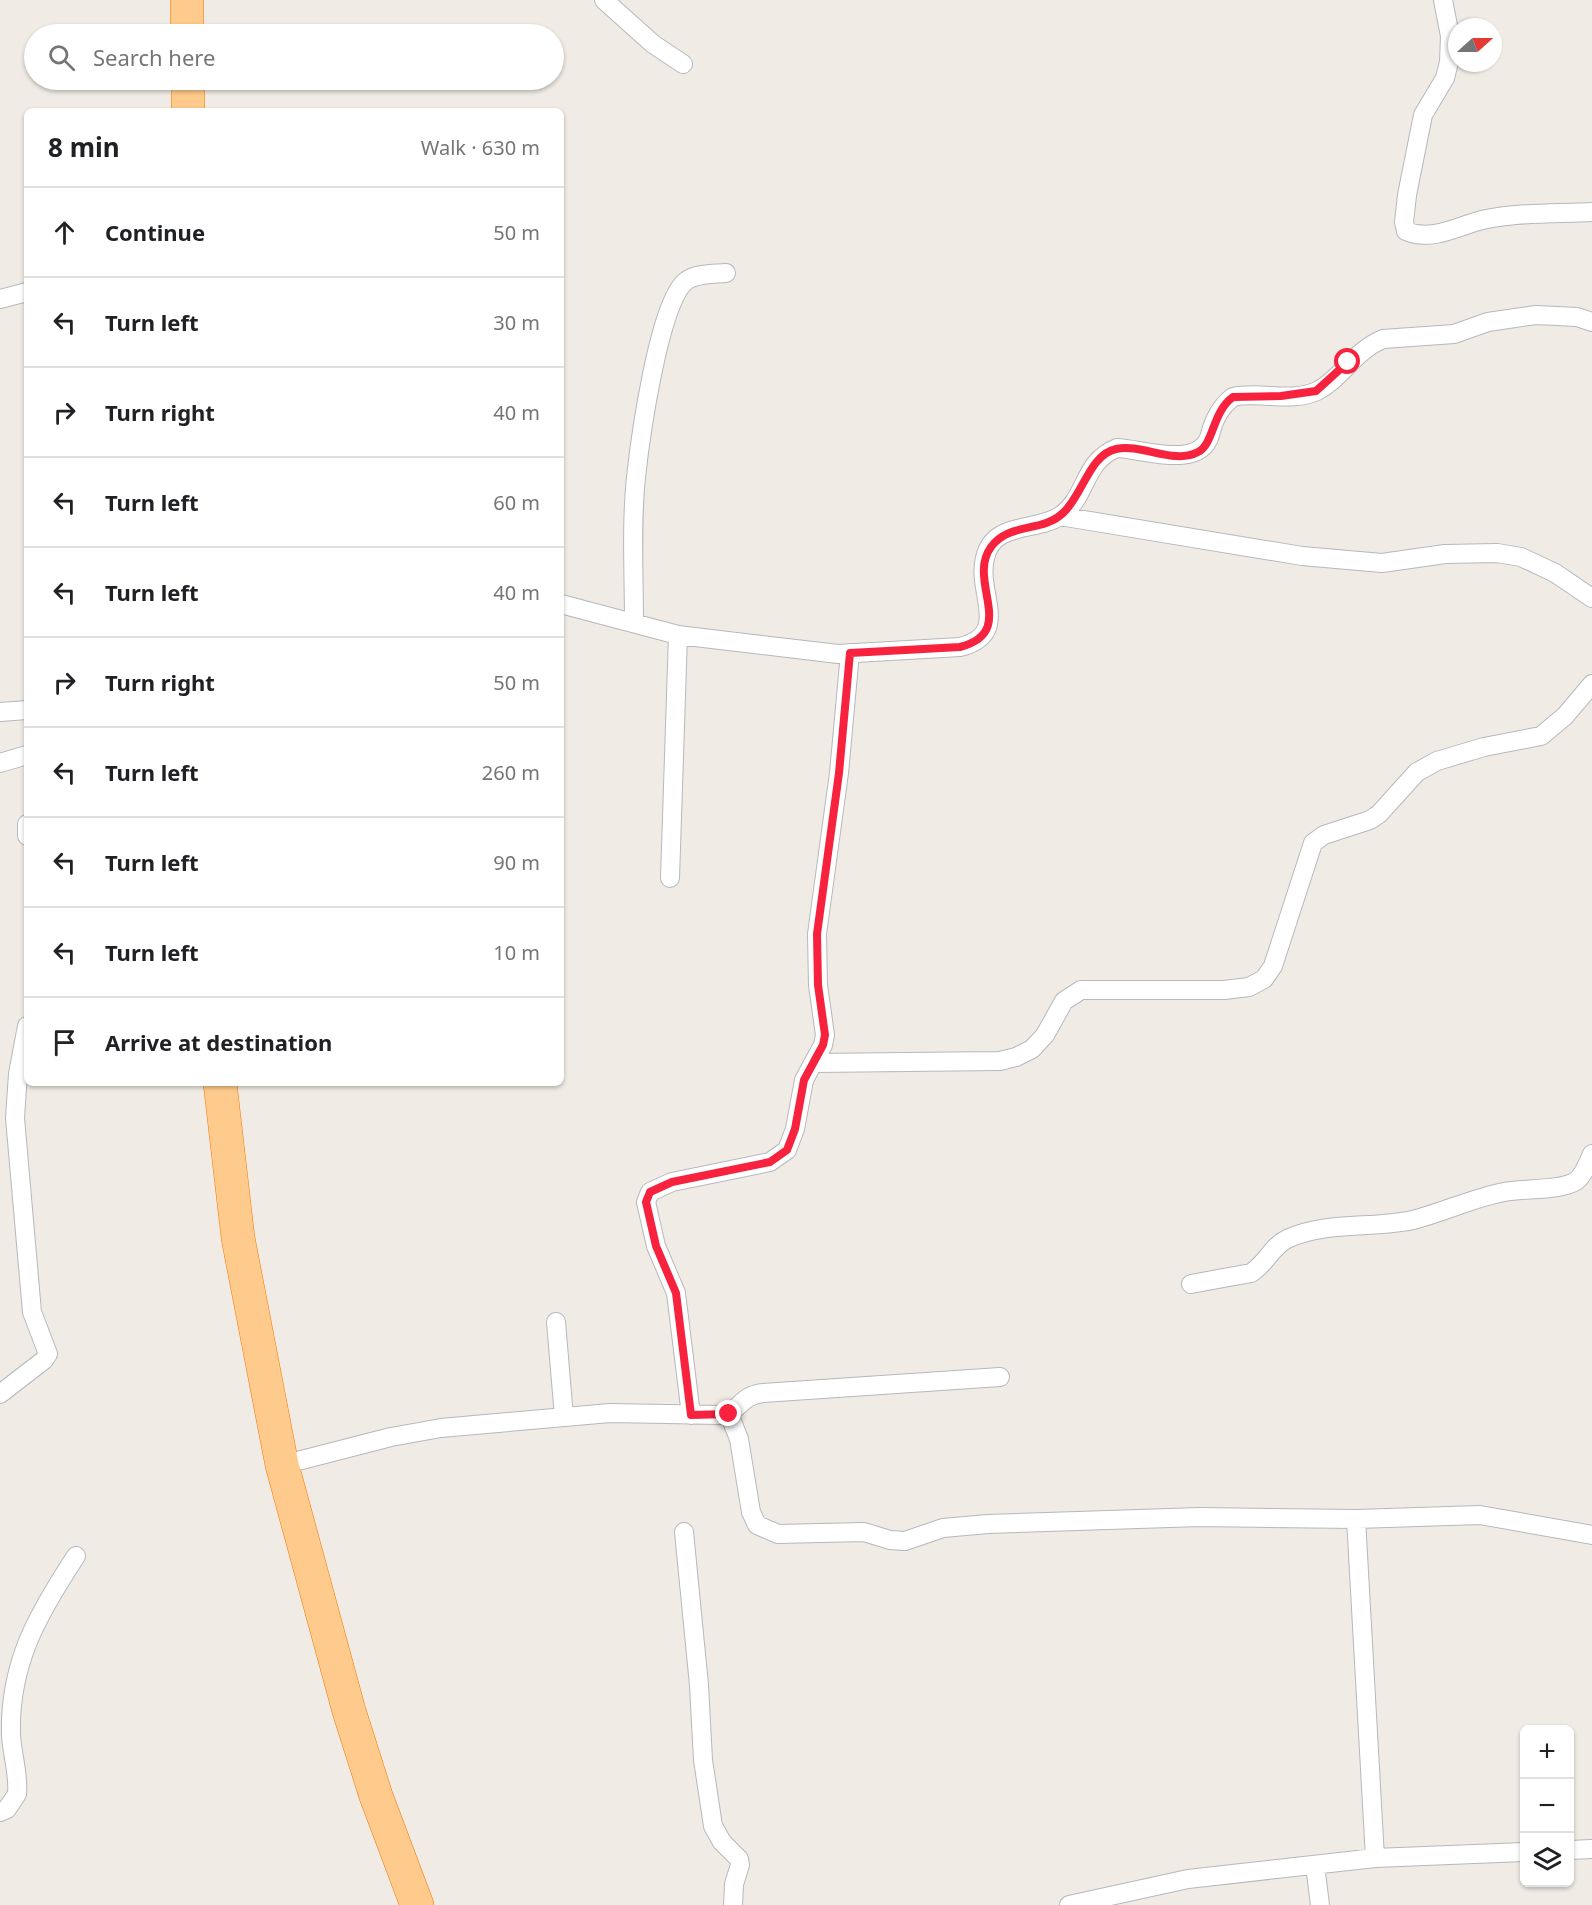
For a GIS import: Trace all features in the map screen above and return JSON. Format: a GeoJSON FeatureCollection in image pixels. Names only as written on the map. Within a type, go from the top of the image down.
{"type":"FeatureCollection","features":[{"type":"Feature","properties":{"kind":"highway"},"geometry":{"type":"LineString","coordinates":[[187,0],[187,24]]}},
{"type":"Feature","properties":{"kind":"highway"},"geometry":{"type":"LineString","coordinates":[[188,90],[188,108]]}},
{"type":"Feature","properties":{"kind":"highway"},"geometry":{"type":"LineString","coordinates":[[220,1086],[238,1238],[282,1465],[349,1711],[376,1796],[417,1905]]}},
{"type":"Feature","properties":{"kind":"street"},"geometry":{"type":"LineString","coordinates":[[604,0],[653,44],[682,64]]}},
{"type":"Feature","properties":{"kind":"street"},"geometry":{"type":"LineString","coordinates":[[1443,0],[1450,36],[1449,62],[1445,78],[1423,115],[1407,195],[1404,222],[1406,231],[1414,234],[1428,234],[1451,231],[1488,218],[1592,212]]}},
{"type":"Feature","properties":{"kind":"street"},"geometry":{"type":"LineString","coordinates":[[634,623],[636,478],[664,325],[679,289],[686,281],[693,277],[726,273]]}},
{"type":"Feature","properties":{"kind":"street"},"geometry":{"type":"LineString","coordinates":[[0,299],[24,293]]}},
{"type":"Feature","properties":{"kind":"street"},"geometry":{"type":"LineString","coordinates":[[564,605],[678,635],[850,653],[960,647],[973,644],[986,630],[990,620],[984,576],[984,559],[989,549],[999,536],[1060,516],[1077,500],[1096,461],[1109,452],[1117,448],[1175,455],[1199,452],[1207,443],[1219,411],[1233,397],[1281,396],[1316,391],[1348,362],[1373,343],[1383,339],[1454,334],[1488,322],[1536,315],[1577,317],[1592,322]]}},
{"type":"Feature","properties":{"kind":"street"},"geometry":{"type":"LineString","coordinates":[[1060,516],[1314,557],[1382,563],[1445,555],[1497,553],[1521,557],[1555,573],[1592,598]]}},
{"type":"Feature","properties":{"kind":"street"},"geometry":{"type":"LineString","coordinates":[[670,878],[678,635]]}},
{"type":"Feature","properties":{"kind":"street"},"geometry":{"type":"LineString","coordinates":[[691,1415],[676,1293],[656,1246],[646,1202],[650,1192],[672,1182],[724,1174],[770,1162],[787,1150],[795,1129],[801,1092],[825,1035],[818,985],[817,934],[839,773],[850,653]]}},
{"type":"Feature","properties":{"kind":"street"},"geometry":{"type":"LineString","coordinates":[[813,1063],[1000,1061],[1032,1049],[1045,1035],[1064,1001],[1081,990],[1224,990],[1249,987],[1264,980],[1273,966],[1313,843],[1324,835],[1370,820],[1379,814],[1417,772],[1437,761],[1484,747],[1541,736],[1565,716],[1592,684]]}},
{"type":"Feature","properties":{"kind":"street"},"geometry":{"type":"LineString","coordinates":[[0,712],[24,710]]}},
{"type":"Feature","properties":{"kind":"street"},"geometry":{"type":"LineString","coordinates":[[0,763],[24,755]]}},
{"type":"Feature","properties":{"kind":"street"},"geometry":{"type":"LineString","coordinates":[[1,1393],[44,1360],[48,1354],[32,1312],[8,1119],[24,1042]]}},
{"type":"Feature","properties":{"kind":"street"},"geometry":{"type":"LineString","coordinates":[[1191,1284],[1251,1273],[1258,1269],[1274,1247],[1286,1239],[1306,1233],[1412,1220],[1505,1192],[1568,1184],[1582,1175],[1592,1154]]}},
{"type":"Feature","properties":{"kind":"street"},"geometry":{"type":"LineString","coordinates":[[556,1322],[564,1417]]}},
{"type":"Feature","properties":{"kind":"street"},"geometry":{"type":"LineString","coordinates":[[282,1465],[391,1437],[441,1428],[610,1413],[729,1414],[746,1397],[763,1393],[1000,1377]]}},
{"type":"Feature","properties":{"kind":"street"},"geometry":{"type":"LineString","coordinates":[[729,1414],[739,1439],[751,1512],[758,1525],[778,1534],[864,1532],[890,1540],[905,1540],[943,1528],[988,1524],[1200,1517],[1356,1519],[1480,1515],[1592,1535]]}},
{"type":"Feature","properties":{"kind":"street"},"geometry":{"type":"LineString","coordinates":[[1356,1519],[1375,1858]]}},
{"type":"Feature","properties":{"kind":"street"},"geometry":{"type":"LineString","coordinates":[[684,1532],[699,1685],[703,1761],[713,1826],[722,1842],[739,1859],[741,1865],[734,1884],[733,1905]]}},
{"type":"Feature","properties":{"kind":"street"},"geometry":{"type":"LineString","coordinates":[[0,1812],[7,1809],[17,1794],[11,1737],[18,1664],[49,1598],[76,1556]]}},
{"type":"Feature","properties":{"kind":"street"},"geometry":{"type":"LineString","coordinates":[[1574,1850],[1592,1849]]}},
{"type":"Feature","properties":{"kind":"street"},"geometry":{"type":"LineString","coordinates":[[1069,1905],[1188,1879],[1375,1858],[1520,1852]]}},
{"type":"Feature","properties":{"kind":"street"},"geometry":{"type":"LineString","coordinates":[[1315,1865],[1320,1905]]}},
{"type":"Feature","properties":{"kind":"route"},"geometry":{"type":"LineString","coordinates":[[729,1414],[722,1416],[691,1415],[676,1293],[656,1246],[646,1202],[650,1192],[672,1182],[724,1174],[770,1162],[787,1150],[795,1129],[804,1080],[819,1054],[825,1035],[818,985],[817,934],[828,839],[839,773],[850,653],[960,647],[973,644],[986,630],[990,620],[984,576],[984,559],[989,549],[999,536],[1014,529],[1047,522],[1060,516],[1077,500],[1096,461],[1117,448],[1175,455],[1199,452],[1207,443],[1219,411],[1233,397],[1299,395],[1316,391],[1327,384],[1348,362]]}}]}
